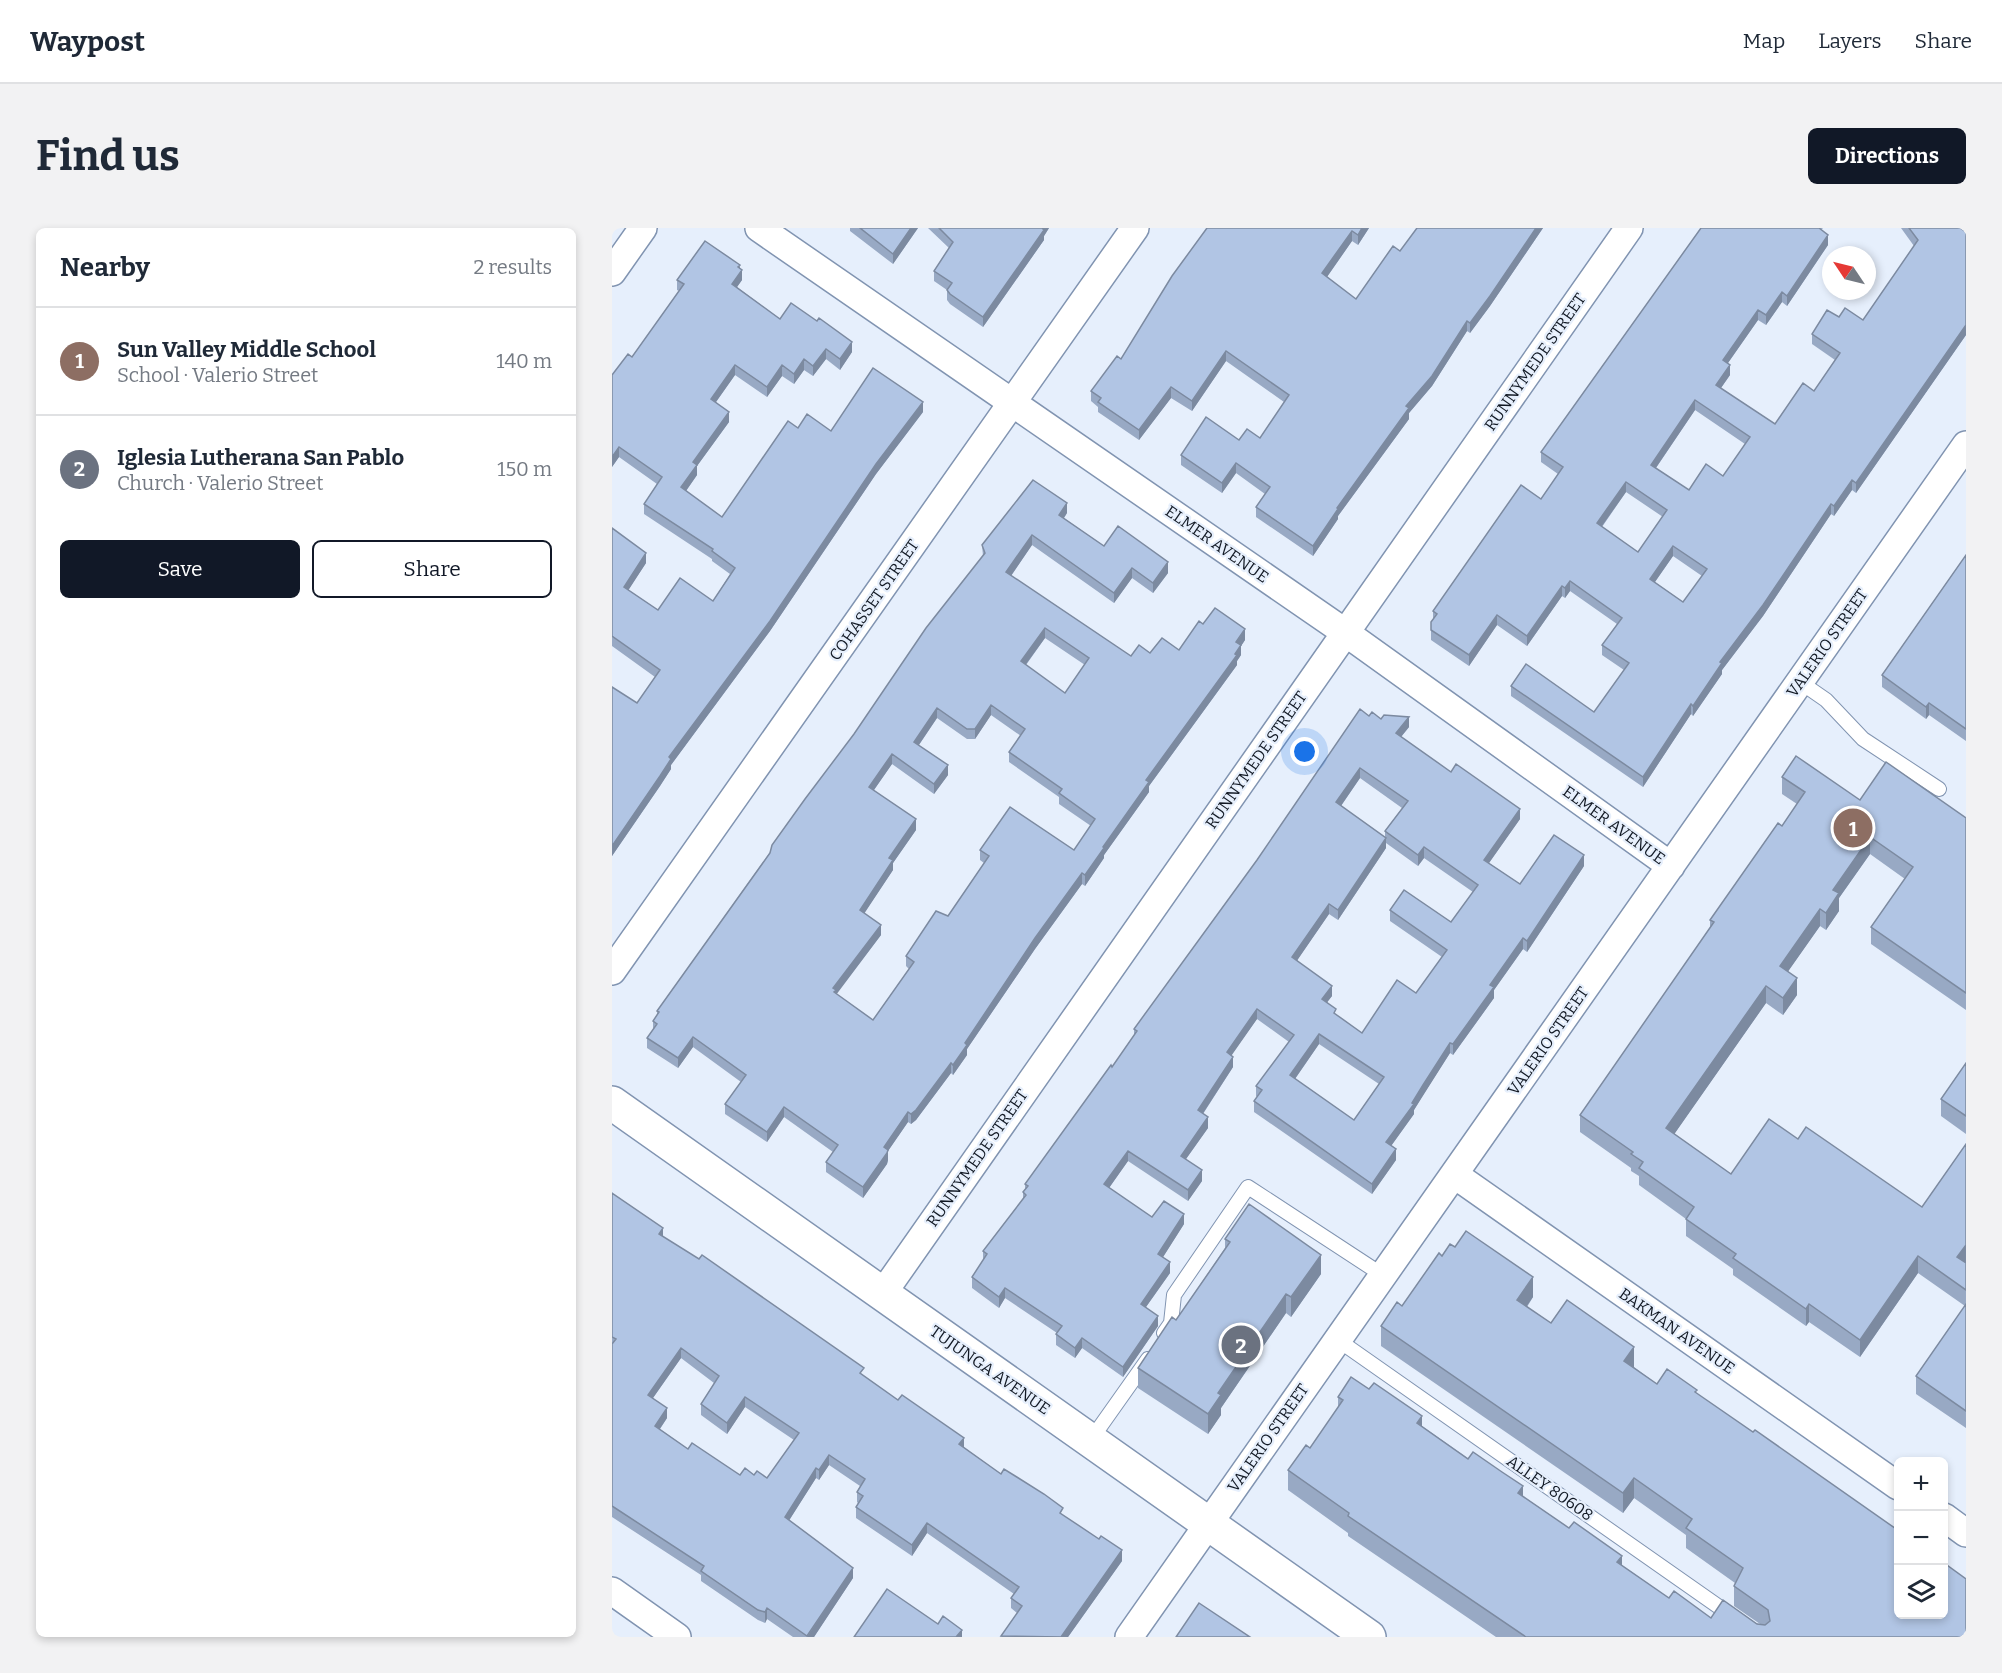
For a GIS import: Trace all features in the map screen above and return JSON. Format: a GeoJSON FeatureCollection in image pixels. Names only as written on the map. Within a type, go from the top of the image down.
{"type":"FeatureCollection","features":[{"type":"Feature","properties":{"kind":"street"},"geometry":{"type":"LineString","coordinates":[[612,272],[643,228]]}},
{"type":"Feature","properties":{"kind":"street","name":"ELMER AVENUE"},"geometry":{"type":"LineString","coordinates":[[759,228],[1346,633],[1671,866]]}},
{"type":"Feature","properties":{"kind":"street","name":"COHASSET STREET"},"geometry":{"type":"LineString","coordinates":[[612,971],[1135,228]]}},
{"type":"Feature","properties":{"kind":"street","name":"RUNNYMEDE STREET"},"geometry":{"type":"LineString","coordinates":[[883,1293],[1629,228]]}},
{"type":"Feature","properties":{"kind":"street","name":"VALERIO STREET"},"geometry":{"type":"LineString","coordinates":[[1129,1637],[1966,445]]}},
{"type":"Feature","properties":{"kind":"street","name":"TUJUNGA AVENUE"},"geometry":{"type":"LineString","coordinates":[[612,1103],[1369,1637]]}},
{"type":"Feature","properties":{"kind":"street","name":"BAKMAN AVENUE"},"geometry":{"type":"LineString","coordinates":[[1455,1175],[1894,1482]]}},
{"type":"Feature","properties":{"kind":"street"},"geometry":{"type":"LineString","coordinates":[[1948,1520],[1966,1533]]}},
{"type":"Feature","properties":{"kind":"street"},"geometry":{"type":"LineString","coordinates":[[612,1591],[677,1637]]}},
{"type":"Feature","properties":{"kind":"lane"},"geometry":{"type":"LineString","coordinates":[[1800,682],[1826,700],[1863,739],[1939,789]]}},
{"type":"Feature","properties":{"kind":"lane"},"geometry":{"type":"LineString","coordinates":[[1090,1441],[1171,1323],[1174,1295],[1248,1186],[1384,1276]]}},
{"type":"Feature","properties":{"kind":"lane","name":"ALLEY 80608"},"geometry":{"type":"LineString","coordinates":[[1338,1340],[1762,1637]]}},
{"type":"Feature","properties":{"kind":"building"},"geometry":{"type":"Polygon","coordinates":[[[860,228],[911,228],[893,254],[860,228]]]}},
{"type":"Feature","properties":{"kind":"building"},"geometry":{"type":"Polygon","coordinates":[[[939,228],[1042,228],[1044,230],[983,317],[950,294],[947,290],[952,283],[934,271],[953,242],[939,228]]]}},
{"type":"Feature","properties":{"kind":"building"},"geometry":{"type":"Polygon","coordinates":[[[1207,228],[1362,228],[1358,235],[1352,231],[1322,273],[1356,299],[1393,246],[1400,251],[1417,228],[1536,228],[1470,323],[1467,321],[1432,376],[1406,406],[1409,408],[1337,508],[1313,546],[1256,507],[1270,487],[1236,463],[1222,483],[1181,455],[1206,417],[1239,440],[1247,429],[1260,438],[1289,395],[1226,351],[1192,401],[1171,387],[1139,430],[1098,402],[1101,398],[1091,391],[1117,356],[1121,359],[1172,276],[1207,228]]]}},
{"type":"Feature","properties":{"kind":"building"},"geometry":{"type":"Polygon","coordinates":[[[1701,228],[1819,228],[1828,235],[1787,296],[1782,292],[1766,315],[1758,310],[1723,360],[1730,365],[1716,385],[1775,424],[1803,383],[1814,391],[1840,353],[1812,334],[1827,310],[1839,317],[1845,308],[1863,320],[1918,240],[1909,228],[1960,228],[1966,232],[1966,325],[1856,483],[1852,480],[1834,506],[1831,504],[1763,605],[1720,662],[1722,663],[1693,706],[1691,704],[1643,777],[1511,686],[1526,664],[1594,712],[1629,663],[1602,645],[1622,618],[1570,581],[1565,588],[1562,586],[1527,636],[1497,615],[1469,655],[1431,630],[1431,622],[1437,614],[1433,611],[1521,485],[1541,499],[1563,467],[1541,452],[1701,228]],[[1695,400],[1651,465],[1689,490],[1706,464],[1723,476],[1750,437],[1695,400]],[[1626,482],[1597,523],[1638,552],[1667,510],[1626,482]],[[1673,546],[1650,579],[1683,602],[1707,569],[1673,546]]]}},
{"type":"Feature","properties":{"kind":"building"},"geometry":{"type":"Polygon","coordinates":[[[705,241],[740,265],[738,267],[742,270],[732,284],[780,319],[791,303],[817,321],[819,318],[852,342],[840,359],[826,349],[813,366],[804,359],[794,374],[782,365],[767,387],[735,365],[711,399],[729,412],[693,462],[697,465],[681,487],[722,517],[788,421],[798,428],[807,414],[831,431],[873,368],[923,402],[876,464],[770,621],[669,757],[671,759],[612,846],[612,687],[637,703],[660,670],[612,636],[612,528],[646,553],[624,587],[658,610],[680,578],[713,601],[735,568],[712,551],[713,549],[644,504],[662,477],[619,447],[612,457],[612,375],[628,354],[632,357],[684,284],[677,280],[705,241]]]}},
{"type":"Feature","properties":{"kind":"building"},"geometry":{"type":"Polygon","coordinates":[[[1033,480],[1067,503],[1059,515],[1104,546],[1118,526],[1168,562],[1153,583],[1132,568],[1114,593],[1032,535],[1006,572],[1131,656],[1139,645],[1150,653],[1162,638],[1179,650],[1199,621],[1203,624],[1215,608],[1245,629],[1236,642],[1241,645],[1235,654],[1237,655],[1146,780],[1149,782],[1085,875],[1082,873],[1035,938],[965,1043],[967,1045],[953,1065],[951,1063],[916,1110],[911,1114],[908,1112],[884,1147],[888,1150],[887,1153],[863,1187],[826,1162],[838,1145],[784,1107],[767,1132],[725,1104],[746,1075],[693,1037],[678,1058],[647,1038],[657,1024],[653,1021],[659,1012],[657,1011],[770,853],[772,845],[854,734],[926,628],[985,553],[982,545],[1033,480]],[[1045,628],[1021,661],[1065,693],[1089,658],[1045,628]],[[991,705],[975,729],[967,729],[937,708],[914,742],[948,765],[934,784],[892,754],[869,787],[916,819],[889,858],[893,860],[860,910],[881,925],[833,988],[836,990],[834,992],[873,1020],[914,962],[906,956],[936,911],[948,916],[989,856],[980,850],[1010,807],[1074,850],[1095,819],[1059,793],[1062,789],[1009,752],[1025,729],[991,705]]]}},
{"type":"Feature","properties":{"kind":"building"},"geometry":{"type":"Polygon","coordinates":[[[1966,555],[1966,729],[1929,703],[1926,707],[1882,675],[1966,555]]]}},
{"type":"Feature","properties":{"kind":"building"},"geometry":{"type":"Polygon","coordinates":[[[1360,709],[1369,716],[1372,712],[1381,719],[1384,715],[1409,717],[1396,733],[1451,772],[1456,764],[1520,809],[1484,860],[1520,884],[1554,835],[1584,855],[1527,941],[1523,938],[1490,985],[1494,987],[1453,1044],[1450,1043],[1412,1103],[1414,1104],[1386,1142],[1396,1149],[1372,1184],[1254,1101],[1262,1090],[1256,1086],[1294,1035],[1257,1009],[1227,1052],[1233,1057],[1198,1110],[1208,1117],[1181,1156],[1202,1170],[1188,1190],[1128,1151],[1104,1184],[1152,1217],[1164,1201],[1184,1214],[1158,1254],[1170,1262],[1141,1304],[1158,1316],[1123,1367],[1082,1338],[1075,1348],[1056,1334],[1062,1326],[1005,1288],[999,1297],[972,1277],[987,1254],[983,1251],[1026,1195],[1023,1192],[1028,1186],[1025,1184],[1111,1065],[1112,1067],[1137,1031],[1134,1029],[1257,860],[1360,709]],[[1360,768],[1336,802],[1386,838],[1338,910],[1329,904],[1292,957],[1332,986],[1322,999],[1336,1009],[1334,1013],[1362,1033],[1397,980],[1416,993],[1447,950],[1390,910],[1404,890],[1451,922],[1478,885],[1424,847],[1418,855],[1385,831],[1408,801],[1360,768]],[[1319,1034],[1290,1075],[1354,1120],[1384,1077],[1319,1034]]]}},
{"type":"Feature","properties":{"kind":"building"},"geometry":{"type":"Polygon","coordinates":[[[1796,756],[1860,800],[1886,762],[1966,818],[1966,993],[1871,927],[1913,867],[1870,837],[1833,890],[1839,893],[1826,913],[1820,909],[1780,966],[1797,978],[1783,998],[1766,986],[1666,1128],[1731,1174],[1769,1119],[1798,1139],[1806,1127],[1922,1207],[1966,1144],[1966,1245],[1957,1257],[1966,1263],[1966,1290],[1918,1256],[1860,1340],[1809,1304],[1806,1309],[1733,1258],[1736,1254],[1686,1219],[1694,1207],[1639,1168],[1643,1162],[1631,1154],[1633,1152],[1580,1115],[1714,922],[1710,920],[1778,823],[1782,826],[1805,792],[1782,777],[1796,756]]]}},
{"type":"Feature","properties":{"kind":"building"},"geometry":{"type":"Polygon","coordinates":[[[1966,1063],[1966,1116],[1941,1099],[1966,1063]]]}},
{"type":"Feature","properties":{"kind":"building"},"geometry":{"type":"Polygon","coordinates":[[[612,1193],[663,1228],[659,1234],[699,1259],[702,1255],[864,1368],[860,1373],[898,1400],[902,1395],[964,1438],[959,1444],[1001,1474],[1004,1469],[1044,1494],[1063,1508],[1060,1513],[1099,1539],[1101,1536],[1122,1550],[1061,1637],[1001,1636],[1022,1606],[1011,1598],[1019,1587],[927,1523],[912,1545],[856,1507],[863,1496],[857,1492],[865,1479],[829,1455],[819,1470],[816,1468],[785,1517],[853,1568],[807,1636],[767,1608],[765,1612],[758,1610],[701,1571],[704,1566],[612,1506],[612,1344],[616,1339],[612,1337],[612,1193]],[[681,1348],[648,1395],[667,1408],[655,1426],[688,1449],[692,1443],[740,1475],[745,1468],[754,1475],[757,1471],[767,1478],[799,1433],[745,1397],[727,1423],[701,1404],[719,1376],[681,1348]]]}},
{"type":"Feature","properties":{"kind":"building"},"geometry":{"type":"Polygon","coordinates":[[[1249,1204],[1321,1255],[1291,1297],[1286,1294],[1218,1393],[1221,1395],[1208,1414],[1138,1368],[1172,1317],[1176,1320],[1230,1242],[1225,1239],[1249,1204]]]}},
{"type":"Feature","properties":{"kind":"building"},"geometry":{"type":"Polygon","coordinates":[[[1466,1231],[1533,1277],[1517,1300],[1551,1323],[1567,1300],[1634,1347],[1624,1361],[1657,1384],[1667,1369],[1697,1390],[1695,1392],[1753,1432],[1755,1430],[1894,1527],[1894,1619],[1948,1619],[1948,1566],[1966,1579],[1966,1637],[1526,1637],[1348,1516],[1349,1513],[1288,1470],[1306,1445],[1310,1448],[1343,1400],[1338,1397],[1351,1377],[1369,1389],[1374,1383],[1422,1416],[1417,1423],[1468,1459],[1473,1452],[1523,1486],[1518,1493],[1569,1528],[1574,1522],[1622,1556],[1617,1562],[1669,1598],[1674,1591],[1711,1618],[1723,1600],[1757,1624],[1765,1625],[1770,1621],[1768,1610],[1734,1586],[1743,1568],[1686,1528],[1692,1519],[1634,1478],[1623,1493],[1381,1326],[1397,1302],[1402,1306],[1439,1253],[1442,1256],[1450,1244],[1455,1247],[1466,1231]]]}},
{"type":"Feature","properties":{"kind":"building"},"geometry":{"type":"Polygon","coordinates":[[[1966,1304],[1966,1411],[1916,1376],[1966,1304]]]}},
{"type":"Feature","properties":{"kind":"building"},"geometry":{"type":"Polygon","coordinates":[[[887,1589],[938,1624],[943,1616],[962,1630],[956,1637],[854,1637],[887,1589]]]}},
{"type":"Feature","properties":{"kind":"building"},"geometry":{"type":"Polygon","coordinates":[[[1199,1603],[1250,1637],[1176,1637],[1199,1603]]]}},
{"type":"Feature","properties":{"kind":"place","name":"Sun Valley Middle School"},"geometry":{"type":"Point","coordinates":[1853,828]}},
{"type":"Feature","properties":{"kind":"place","name":"Iglesia Lutherana San Pablo"},"geometry":{"type":"Point","coordinates":[1241,1345]}}]}
